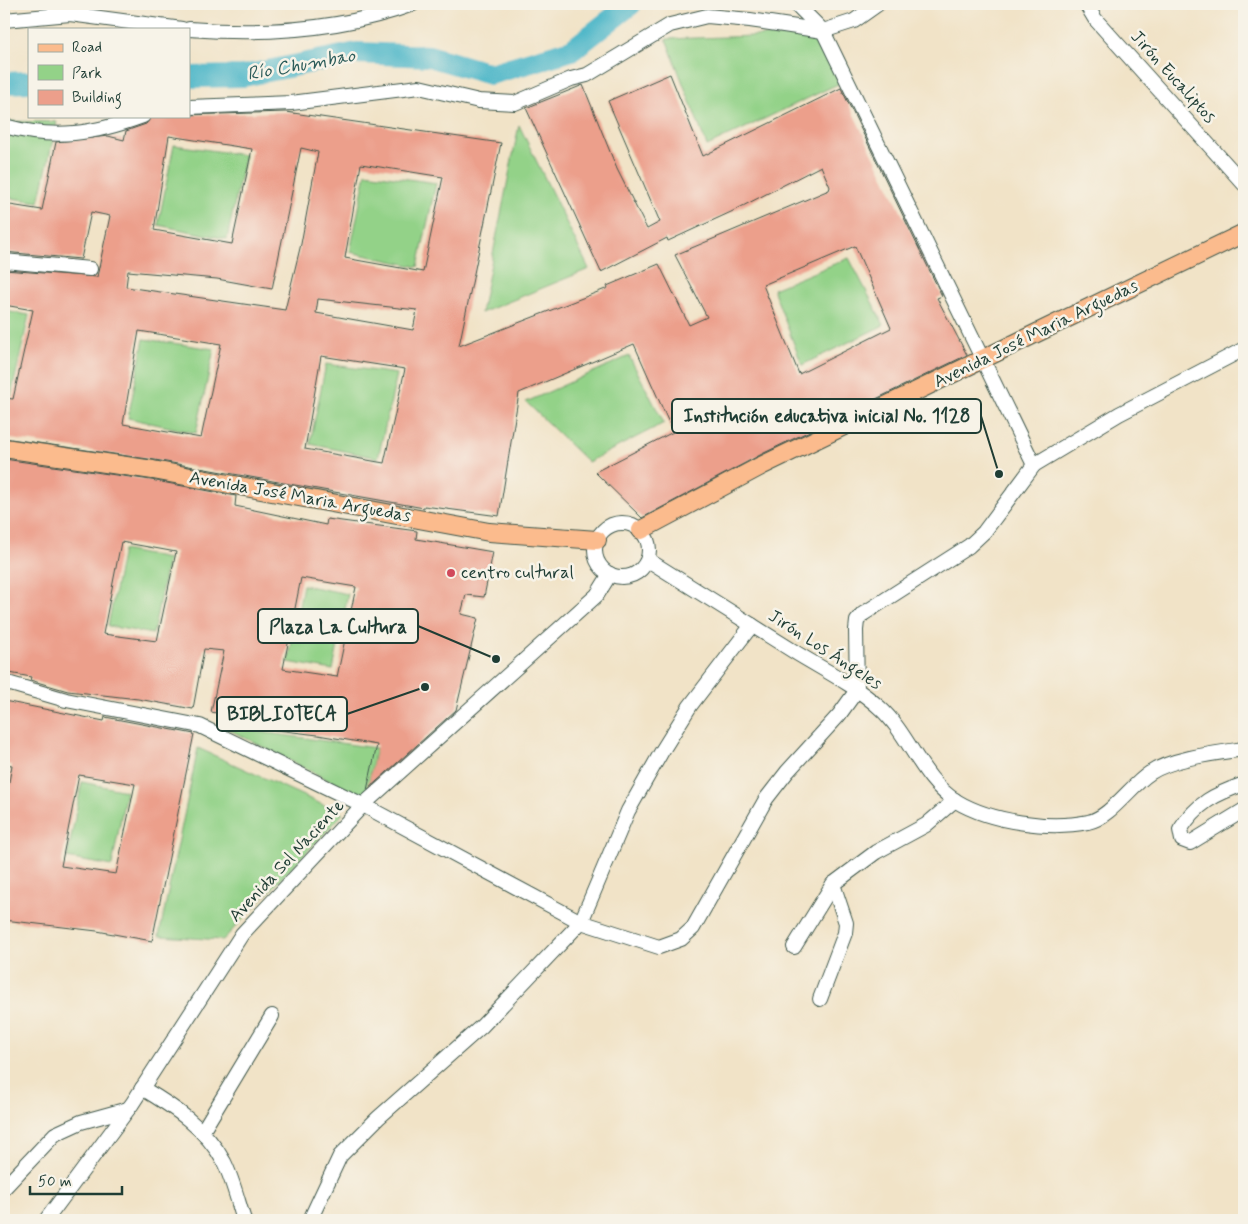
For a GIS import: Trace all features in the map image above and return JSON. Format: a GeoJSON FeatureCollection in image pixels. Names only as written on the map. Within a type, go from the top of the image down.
{"type":"FeatureCollection","features":[{"type":"Feature","properties":{"kind":"main road","name":"Avenida José Maria Arguedas"},"geometry":{"type":"LineString","coordinates":[[641,530],[761,466],[1244,234]]}},
{"type":"Feature","properties":{"kind":"main road","name":"Avenida José Maria Arguedas"},"geometry":{"type":"LineString","coordinates":[[4,448],[163,472],[489,532],[597,540]]}},
{"type":"Feature","properties":{"kind":"street"},"geometry":{"type":"LineString","coordinates":[[190,29],[231,32],[317,28],[389,13],[413,4]]}},
{"type":"Feature","properties":{"kind":"street"},"geometry":{"type":"LineString","coordinates":[[796,4],[820,27],[1034,464]]}},
{"type":"Feature","properties":{"kind":"street"},"geometry":{"type":"LineString","coordinates":[[190,107],[292,103],[419,87],[479,101],[515,103],[571,79],[587,75],[670,25],[707,16],[750,20],[788,27],[820,27],[854,21],[878,4]]}},
{"type":"Feature","properties":{"kind":"street","name":"Jirón Eucaliptos"},"geometry":{"type":"LineString","coordinates":[[1086,4],[1095,18],[1244,184]]}},
{"type":"Feature","properties":{"kind":"street"},"geometry":{"type":"LineString","coordinates":[[4,20],[70,14],[171,28]]}},
{"type":"Feature","properties":{"kind":"street"},"geometry":{"type":"LineString","coordinates":[[4,126],[31,134],[59,135],[113,127],[138,118]]}},
{"type":"Feature","properties":{"kind":"street"},"geometry":{"type":"LineString","coordinates":[[4,261],[90,269]]}},
{"type":"Feature","properties":{"kind":"street"},"geometry":{"type":"LineString","coordinates":[[4,682],[66,700],[200,726],[364,805],[581,922],[659,947],[681,939],[693,928],[766,799],[787,772],[839,714],[857,690],[857,621],[863,614],[970,546],[984,532],[1034,464],[1119,414],[1244,349]]}},
{"type":"Feature","properties":{"kind":"street"},"geometry":{"type":"LineString","coordinates":[[616,523],[634,525],[641,530],[649,544],[648,560],[636,574],[627,577],[610,574],[603,570],[596,556],[597,540],[601,533],[616,523]]}},
{"type":"Feature","properties":{"kind":"street","name":"Jirón Los Ángeles"},"geometry":{"type":"LineString","coordinates":[[648,560],[857,690],[891,720],[930,778],[955,800],[972,809],[1017,822],[1052,826],[1090,822],[1106,812],[1150,772],[1196,756],[1244,749]]}},
{"type":"Feature","properties":{"kind":"street","name":"Avenida Sol Naciente"},"geometry":{"type":"LineString","coordinates":[[46,1220],[128,1109],[242,934],[364,805],[597,595],[610,574]]}},
{"type":"Feature","properties":{"kind":"street"},"geometry":{"type":"LineString","coordinates":[[310,1220],[340,1156],[371,1125],[482,1026],[581,922],[628,811],[662,751],[690,706],[752,625]]}},
{"type":"Feature","properties":{"kind":"street"},"geometry":{"type":"LineString","coordinates":[[1244,784],[1215,794],[1189,815],[1180,830],[1182,840],[1190,842],[1244,810]]}},
{"type":"Feature","properties":{"kind":"street"},"geometry":{"type":"LineString","coordinates":[[794,947],[833,884],[876,852],[926,826],[955,800]]}},
{"type":"Feature","properties":{"kind":"street"},"geometry":{"type":"LineString","coordinates":[[820,999],[845,933],[846,922],[833,884]]}},
{"type":"Feature","properties":{"kind":"street"},"geometry":{"type":"LineString","coordinates":[[202,1132],[272,1016]]}},
{"type":"Feature","properties":{"kind":"street"},"geometry":{"type":"LineString","coordinates":[[142,1088],[172,1106],[202,1132],[224,1162],[244,1220]]}},
{"type":"Feature","properties":{"kind":"street"},"geometry":{"type":"LineString","coordinates":[[4,1188],[55,1134],[80,1122],[128,1109]]}},
{"type":"Feature","properties":{"kind":"green space"},"geometry":{"type":"Polygon","coordinates":[[[815,34],[840,83],[707,146],[666,39],[815,34]]]}},
{"type":"Feature","properties":{"kind":"green space"},"geometry":{"type":"Polygon","coordinates":[[[4,121],[57,122],[39,202],[4,197],[4,121]]]}},
{"type":"Feature","properties":{"kind":"green space"},"geometry":{"type":"Polygon","coordinates":[[[519,125],[589,269],[481,313],[519,125]]]}},
{"type":"Feature","properties":{"kind":"green space"},"geometry":{"type":"Polygon","coordinates":[[[174,145],[245,155],[227,239],[158,225],[174,145]]]}},
{"type":"Feature","properties":{"kind":"green space"},"geometry":{"type":"Polygon","coordinates":[[[366,173],[436,183],[418,267],[350,252],[366,173]]]}},
{"type":"Feature","properties":{"kind":"green space"},"geometry":{"type":"Polygon","coordinates":[[[849,258],[884,325],[802,365],[773,289],[849,258]]]}},
{"type":"Feature","properties":{"kind":"green space"},"geometry":{"type":"Polygon","coordinates":[[[4,311],[29,315],[11,396],[4,394],[4,311]]]}},
{"type":"Feature","properties":{"kind":"green space"},"geometry":{"type":"Polygon","coordinates":[[[144,339],[214,349],[196,433],[128,418],[144,339]]]}},
{"type":"Feature","properties":{"kind":"green space"},"geometry":{"type":"Polygon","coordinates":[[[629,356],[664,423],[588,462],[526,402],[629,356]]]}},
{"type":"Feature","properties":{"kind":"green space"},"geometry":{"type":"Polygon","coordinates":[[[326,364],[397,374],[378,458],[310,444],[326,364]]]}},
{"type":"Feature","properties":{"kind":"green space"},"geometry":{"type":"Polygon","coordinates":[[[123,550],[168,559],[153,634],[108,626],[123,550]]]}},
{"type":"Feature","properties":{"kind":"green space"},"geometry":{"type":"Polygon","coordinates":[[[303,585],[348,594],[333,670],[288,662],[303,585]]]}},
{"type":"Feature","properties":{"kind":"green space"},"geometry":{"type":"Polygon","coordinates":[[[224,727],[376,748],[365,799],[224,727]]]}},
{"type":"Feature","properties":{"kind":"green space"},"geometry":{"type":"Polygon","coordinates":[[[198,748],[343,814],[223,940],[159,936],[198,748]]]}},
{"type":"Feature","properties":{"kind":"green space"},"geometry":{"type":"Polygon","coordinates":[[[82,782],[126,791],[112,866],[67,858],[82,782]]]}},
{"type":"Feature","properties":{"kind":"building"},"geometry":{"type":"Polygon","coordinates":[[[670,74],[703,156],[841,88],[942,296],[937,298],[967,355],[762,454],[642,518],[595,472],[673,432],[634,344],[519,393],[499,516],[424,506],[424,508],[155,460],[4,438],[4,398],[13,399],[33,310],[4,305],[4,270],[97,277],[110,216],[91,212],[81,259],[4,252],[4,204],[42,210],[56,142],[108,136],[124,140],[126,131],[146,124],[150,118],[190,118],[190,115],[286,112],[501,143],[459,346],[608,288],[607,286],[659,264],[689,325],[707,317],[675,255],[829,190],[830,187],[821,166],[731,212],[668,241],[667,238],[601,272],[526,108],[583,85],[617,169],[647,229],[660,222],[608,101],[670,74]],[[169,136],[154,230],[232,244],[252,149],[169,136]],[[301,148],[272,289],[217,279],[128,271],[126,287],[285,310],[301,244],[318,152],[301,148]],[[361,164],[345,258],[423,272],[443,177],[361,164]],[[855,246],[763,285],[799,374],[891,328],[855,246]],[[318,299],[316,313],[413,330],[417,310],[318,299]],[[139,331],[123,424],[201,438],[221,344],[139,331]],[[321,356],[305,449],[384,463],[405,369],[321,356]]]}},
{"type":"Feature","properties":{"kind":"building"},"geometry":{"type":"Polygon","coordinates":[[[4,459],[151,480],[236,496],[235,506],[326,525],[327,519],[417,531],[416,539],[493,552],[484,597],[466,595],[461,614],[478,618],[456,710],[367,790],[377,745],[318,735],[243,726],[245,718],[211,712],[224,651],[204,649],[193,709],[138,699],[68,691],[30,680],[31,677],[4,672],[4,459]],[[121,542],[103,634],[157,641],[176,552],[121,542]],[[301,578],[283,669],[337,677],[356,587],[301,578]]]}},
{"type":"Feature","properties":{"kind":"building"},"geometry":{"type":"Polygon","coordinates":[[[4,701],[104,721],[105,717],[194,734],[152,941],[97,931],[4,920],[4,811],[12,765],[4,764],[4,701]],[[79,775],[61,866],[116,874],[135,784],[79,775]]]}},
{"type":"Feature","properties":{"kind":"waterway","name":"Río Chumbao"},"geometry":{"type":"LineString","coordinates":[[190,77],[243,76],[357,53],[429,56],[490,74],[572,50],[631,4]]}},
{"type":"Feature","properties":{"kind":"waterway","name":"Río Chumbao"},"geometry":{"type":"LineString","coordinates":[[4,83],[28,82]]}},
{"type":"Feature","properties":{"kind":"place","name":"Institución educativa inicial No. 1128"},"geometry":{"type":"Point","coordinates":[999,474]}},
{"type":"Feature","properties":{"kind":"place","name":"centro cultural"},"geometry":{"type":"Point","coordinates":[451,573]}},
{"type":"Feature","properties":{"kind":"place","name":"Plaza La Cultura"},"geometry":{"type":"Point","coordinates":[496,659]}},
{"type":"Feature","properties":{"kind":"place","name":"BIBLIOTECA"},"geometry":{"type":"Point","coordinates":[425,687]}}]}
